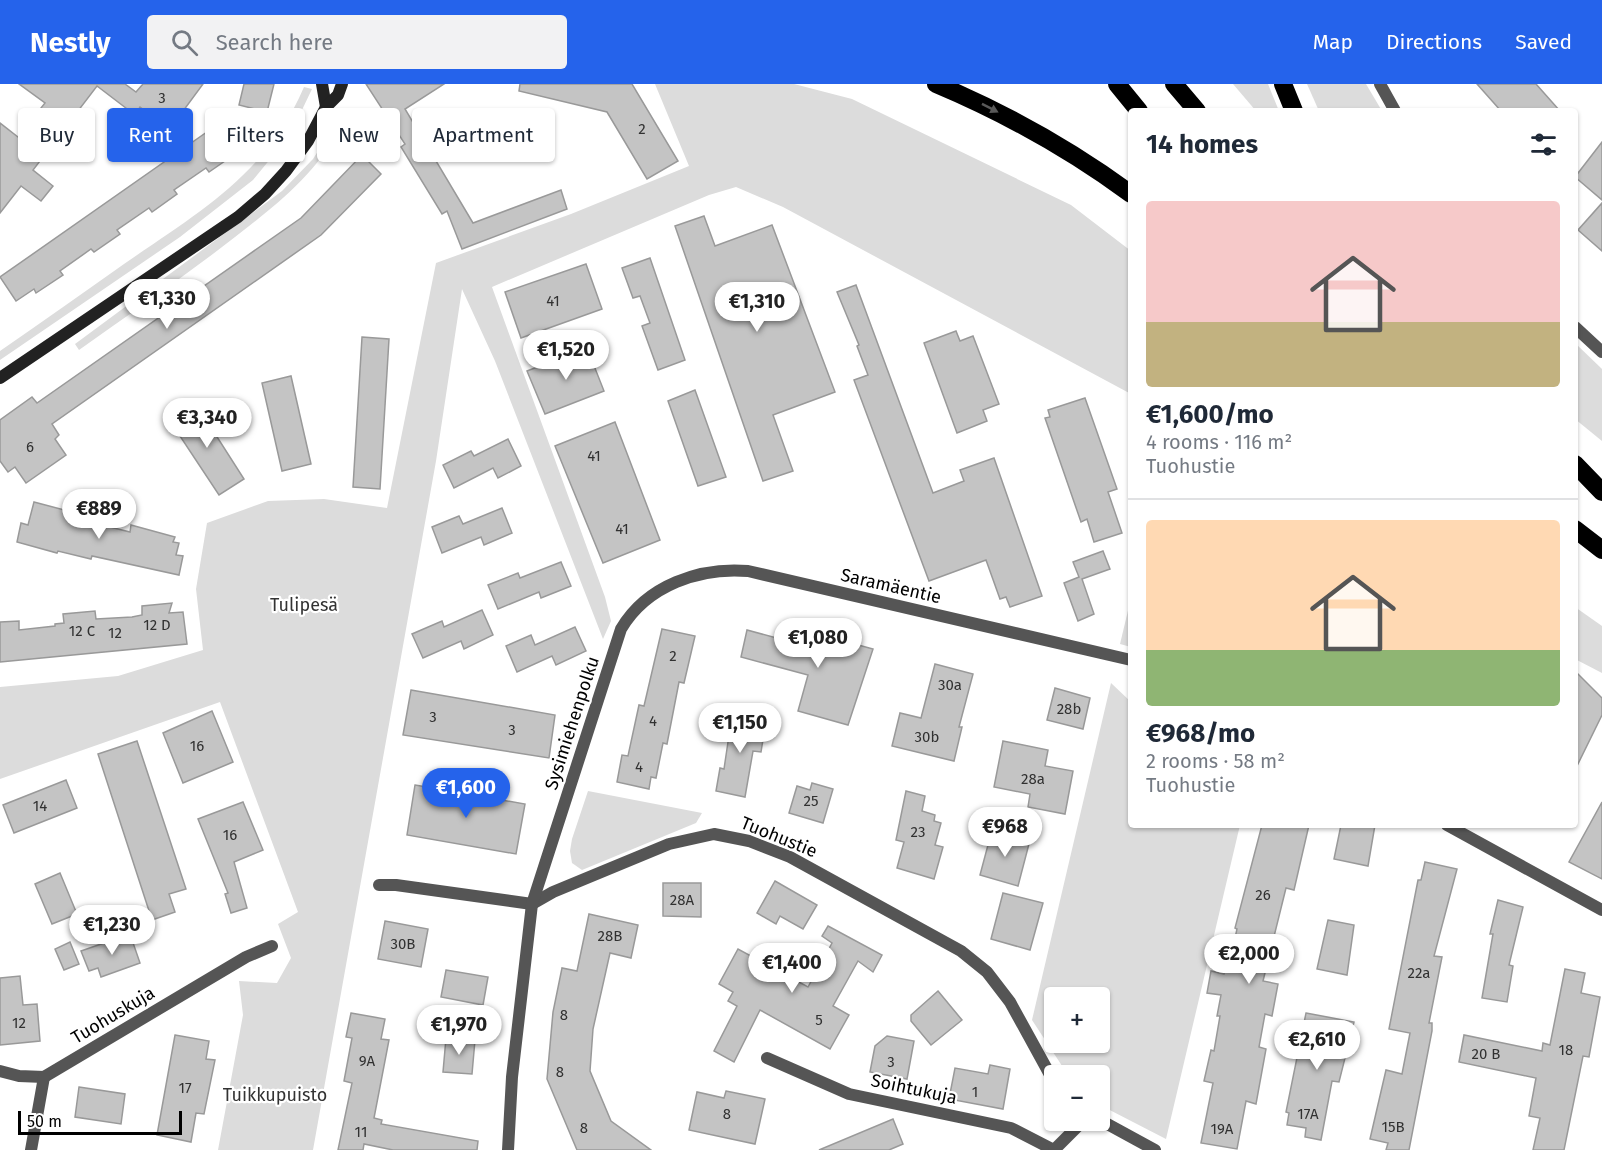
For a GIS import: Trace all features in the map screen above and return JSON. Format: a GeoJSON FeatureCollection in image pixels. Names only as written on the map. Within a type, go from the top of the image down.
{"type":"FeatureCollection","features":[{"type":"Feature","properties":{"kind":"highway"},"geometry":{"type":"LineString","coordinates":[[936,84],[1014,121],[1072,154],[1128,192]]}},
{"type":"Feature","properties":{"kind":"highway"},"geometry":{"type":"LineString","coordinates":[[1117,84],[1137,108]]}},
{"type":"Feature","properties":{"kind":"highway"},"geometry":{"type":"LineString","coordinates":[[1174,84],[1194,108]]}},
{"type":"Feature","properties":{"kind":"highway"},"geometry":{"type":"LineString","coordinates":[[1283,84],[1293,108]]}},
{"type":"Feature","properties":{"kind":"highway"},"geometry":{"type":"LineString","coordinates":[[1578,467],[1602,494]]}},
{"type":"Feature","properties":{"kind":"highway"},"geometry":{"type":"LineString","coordinates":[[1578,476],[1602,494]]}},
{"type":"Feature","properties":{"kind":"highway"},"geometry":{"type":"LineString","coordinates":[[1578,531],[1602,550]]}},
{"type":"Feature","properties":{"kind":"main road"},"geometry":{"type":"LineString","coordinates":[[322,84],[326,106]]}},
{"type":"Feature","properties":{"kind":"main road"},"geometry":{"type":"LineString","coordinates":[[0,378],[238,217],[265,194],[308,141],[326,106],[338,95],[342,84]]}},
{"type":"Feature","properties":{"kind":"street"},"geometry":{"type":"LineString","coordinates":[[1380,84],[1393,108]]}},
{"type":"Feature","properties":{"kind":"street"},"geometry":{"type":"LineString","coordinates":[[1578,330],[1602,352]]}},
{"type":"Feature","properties":{"kind":"street","name":"Saramäentie"},"geometry":{"type":"LineString","coordinates":[[645,599],[699,573],[726,569],[748,571],[1128,659]]}},
{"type":"Feature","properties":{"kind":"street","name":"Sysimiehenpolku"},"geometry":{"type":"LineString","coordinates":[[508,1150],[513,1077],[532,904],[621,629],[630,614],[645,599]]}},
{"type":"Feature","properties":{"kind":"street"},"geometry":{"type":"LineString","coordinates":[[1452,828],[1602,910]]}},
{"type":"Feature","properties":{"kind":"street","name":"Tuohustie"},"geometry":{"type":"LineString","coordinates":[[532,904],[553,892],[669,844],[714,834],[749,841],[790,857],[961,951],[987,972],[1010,1002],[1045,1065]]}},
{"type":"Feature","properties":{"kind":"street"},"geometry":{"type":"LineString","coordinates":[[379,885],[396,885],[532,904]]}},
{"type":"Feature","properties":{"kind":"street","name":"Tuohuskuja"},"geometry":{"type":"LineString","coordinates":[[44,1077],[246,957],[272,946]]}},
{"type":"Feature","properties":{"kind":"street","name":"Soihtukuja"},"geometry":{"type":"LineString","coordinates":[[768,1058],[849,1094],[1011,1128],[1054,1150]]}},
{"type":"Feature","properties":{"kind":"street"},"geometry":{"type":"LineString","coordinates":[[0,1071],[19,1076],[44,1077],[32,1150]]}},
{"type":"Feature","properties":{"kind":"street"},"geometry":{"type":"LineString","coordinates":[[1110,1125],[1155,1150]]}},
{"type":"Feature","properties":{"kind":"street"},"geometry":{"type":"LineString","coordinates":[[1054,1150],[1073,1131]]}},
{"type":"Feature","properties":{"kind":"green space"},"geometry":{"type":"Polygon","coordinates":[[[655,84],[794,84],[852,99],[1071,205],[1128,249],[1128,392],[783,207],[736,187],[709,195],[492,287],[605,597],[611,621],[603,639],[495,361],[462,289],[436,461],[313,1150],[218,1150],[243,1015],[239,981],[277,983],[291,958],[278,924],[298,912],[220,702],[0,779],[0,687],[118,676],[203,650],[196,589],[207,523],[268,501],[324,499],[387,508],[436,263],[571,214],[689,166],[655,84]]]}},
{"type":"Feature","properties":{"kind":"green space"},"geometry":{"type":"Polygon","coordinates":[[[1233,84],[1268,84],[1278,108],[1253,108],[1233,84]]]}},
{"type":"Feature","properties":{"kind":"green space"},"geometry":{"type":"Polygon","coordinates":[[[1307,84],[1366,84],[1380,108],[1318,108],[1307,84]]]}},
{"type":"Feature","properties":{"kind":"green space"},"geometry":{"type":"Polygon","coordinates":[[[304,87],[312,89],[303,108],[294,108],[304,87]]]}},
{"type":"Feature","properties":{"kind":"green space"},"geometry":{"type":"Polygon","coordinates":[[[317,153],[318,162],[279,202],[196,266],[79,350],[75,344],[282,191],[317,153]]]}},
{"type":"Feature","properties":{"kind":"green space"},"geometry":{"type":"Polygon","coordinates":[[[256,162],[268,162],[253,180],[180,237],[0,360],[0,351],[179,227],[256,162]]]}},
{"type":"Feature","properties":{"kind":"green space"},"geometry":{"type":"Polygon","coordinates":[[[1578,346],[1602,369],[1602,441],[1578,421],[1578,346]]]}},
{"type":"Feature","properties":{"kind":"green space"},"geometry":{"type":"Polygon","coordinates":[[[1578,609],[1602,626],[1602,673],[1578,661],[1578,609]]]}},
{"type":"Feature","properties":{"kind":"green space"},"geometry":{"type":"Polygon","coordinates":[[[1128,611],[1128,646],[1120,644],[1128,611]]]}},
{"type":"Feature","properties":{"kind":"green space"},"geometry":{"type":"Polygon","coordinates":[[[1111,683],[1128,699],[1128,828],[1239,828],[1166,1139],[1110,1110],[1110,1065],[1061,1065],[1054,1053],[1110,1053],[1110,987],[1044,987],[1044,1038],[1032,1020],[1111,683]]]}},
{"type":"Feature","properties":{"kind":"green space"},"geometry":{"type":"Polygon","coordinates":[[[588,791],[702,813],[696,823],[582,870],[572,863],[570,851],[588,791]]]}},
{"type":"Feature","properties":{"kind":"building"},"geometry":{"type":"Polygon","coordinates":[[[19,84],[125,84],[136,92],[143,84],[203,84],[185,108],[126,108],[97,86],[80,108],[41,108],[45,103],[19,84]]]}},
{"type":"Feature","properties":{"kind":"building"},"geometry":{"type":"Polygon","coordinates":[[[244,84],[274,84],[268,108],[239,105],[244,84]]]}},
{"type":"Feature","properties":{"kind":"building"},"geometry":{"type":"Polygon","coordinates":[[[366,84],[444,84],[405,109],[412,121],[412,162],[437,162],[473,223],[561,190],[567,209],[462,249],[447,211],[442,214],[401,147],[405,144],[400,136],[400,108],[382,108],[366,84]]]}},
{"type":"Feature","properties":{"kind":"building"},"geometry":{"type":"Polygon","coordinates":[[[520,84],[632,84],[678,161],[647,179],[607,112],[519,91],[520,84]]]}},
{"type":"Feature","properties":{"kind":"building"},"geometry":{"type":"Polygon","coordinates":[[[1477,84],[1536,84],[1557,108],[1498,108],[1477,84]]]}},
{"type":"Feature","properties":{"kind":"building"},"geometry":{"type":"Polygon","coordinates":[[[0,123],[18,137],[18,162],[39,162],[33,170],[53,186],[41,201],[21,186],[0,213],[0,123]]]}},
{"type":"Feature","properties":{"kind":"building"},"geometry":{"type":"Polygon","coordinates":[[[205,133],[205,162],[223,162],[209,172],[206,168],[174,190],[177,194],[152,212],[149,208],[117,230],[120,234],[94,252],[91,249],[60,271],[63,275],[36,293],[34,289],[16,301],[0,277],[164,162],[193,162],[193,142],[205,133]]]}},
{"type":"Feature","properties":{"kind":"building"},"geometry":{"type":"Polygon","coordinates":[[[1602,142],[1602,200],[1578,180],[1578,173],[1602,142]]]}},
{"type":"Feature","properties":{"kind":"building"},"geometry":{"type":"Polygon","coordinates":[[[355,162],[369,162],[381,174],[321,235],[52,424],[59,435],[55,439],[66,455],[26,483],[15,467],[8,472],[0,461],[0,420],[32,397],[37,403],[301,218],[355,162]]]}},
{"type":"Feature","properties":{"kind":"building"},"geometry":{"type":"Polygon","coordinates":[[[1602,203],[1602,251],[1578,230],[1602,203]]]}},
{"type":"Feature","properties":{"kind":"building"},"geometry":{"type":"Polygon","coordinates":[[[704,216],[715,246],[772,225],[835,392],[773,415],[793,471],[763,481],[675,226],[704,216]]]}},
{"type":"Feature","properties":{"kind":"building"},"geometry":{"type":"Polygon","coordinates":[[[650,258],[685,360],[658,370],[642,326],[650,323],[640,296],[633,298],[622,268],[650,258]]]}},
{"type":"Feature","properties":{"kind":"building"},"geometry":{"type":"Polygon","coordinates":[[[586,264],[602,309],[521,338],[505,292],[586,264]]]}},
{"type":"Feature","properties":{"kind":"building"},"geometry":{"type":"Polygon","coordinates":[[[856,285],[933,493],[964,481],[960,470],[994,458],[1042,596],[1010,607],[1006,597],[1000,599],[986,560],[929,581],[854,380],[868,375],[857,346],[859,345],[837,292],[856,285]]]}},
{"type":"Feature","properties":{"kind":"building"},"geometry":{"type":"Polygon","coordinates":[[[956,331],[960,341],[973,336],[999,404],[983,410],[987,421],[957,433],[924,343],[956,331]]]}},
{"type":"Feature","properties":{"kind":"building"},"geometry":{"type":"Polygon","coordinates":[[[362,337],[389,339],[380,489],[353,487],[362,337]]]}},
{"type":"Feature","properties":{"kind":"building"},"geometry":{"type":"Polygon","coordinates":[[[587,348],[604,391],[545,414],[527,371],[587,348]]]}},
{"type":"Feature","properties":{"kind":"building"},"geometry":{"type":"Polygon","coordinates":[[[291,376],[311,464],[282,471],[262,383],[291,376]]]}},
{"type":"Feature","properties":{"kind":"building"},"geometry":{"type":"Polygon","coordinates":[[[695,390],[726,477],[698,486],[668,401],[695,390]]]}},
{"type":"Feature","properties":{"kind":"building"},"geometry":{"type":"Polygon","coordinates":[[[1085,398],[1117,489],[1108,492],[1122,533],[1094,542],[1087,519],[1081,522],[1045,418],[1050,417],[1048,410],[1085,398]]]}},
{"type":"Feature","properties":{"kind":"building"},"geometry":{"type":"Polygon","coordinates":[[[196,404],[244,479],[219,495],[170,421],[196,404]]]}},
{"type":"Feature","properties":{"kind":"building"},"geometry":{"type":"Polygon","coordinates":[[[615,422],[660,540],[603,563],[555,446],[615,422]]]}},
{"type":"Feature","properties":{"kind":"building"},"geometry":{"type":"Polygon","coordinates":[[[508,439],[521,466],[498,478],[493,468],[454,488],[443,465],[471,451],[474,456],[508,439]]]}},
{"type":"Feature","properties":{"kind":"building"},"geometry":{"type":"Polygon","coordinates":[[[34,502],[87,516],[86,521],[130,532],[131,525],[175,537],[173,542],[179,543],[176,555],[183,556],[179,575],[92,556],[91,559],[58,551],[57,553],[17,542],[21,523],[28,525],[34,502]]]}},
{"type":"Feature","properties":{"kind":"building"},"geometry":{"type":"Polygon","coordinates":[[[502,508],[512,533],[484,545],[481,537],[442,553],[432,527],[459,516],[463,524],[502,508]]]}},
{"type":"Feature","properties":{"kind":"building"},"geometry":{"type":"Polygon","coordinates":[[[1103,551],[1110,569],[1082,579],[1094,614],[1078,621],[1064,583],[1079,577],[1073,562],[1103,551]]]}},
{"type":"Feature","properties":{"kind":"building"},"geometry":{"type":"Polygon","coordinates":[[[561,562],[571,586],[541,598],[539,592],[498,609],[488,585],[518,573],[520,578],[561,562]]]}},
{"type":"Feature","properties":{"kind":"building"},"geometry":{"type":"Polygon","coordinates":[[[172,603],[169,613],[183,612],[187,644],[0,662],[0,622],[19,621],[19,630],[64,623],[63,614],[95,611],[96,619],[132,617],[142,615],[142,606],[172,603]]]}},
{"type":"Feature","properties":{"kind":"building"},"geometry":{"type":"Polygon","coordinates":[[[482,610],[493,635],[464,649],[461,641],[423,658],[412,634],[442,621],[444,627],[482,610]]]}},
{"type":"Feature","properties":{"kind":"building"},"geometry":{"type":"Polygon","coordinates":[[[820,624],[854,634],[851,643],[873,649],[848,725],[798,711],[808,675],[741,657],[747,630],[813,648],[820,624]]]}},
{"type":"Feature","properties":{"kind":"building"},"geometry":{"type":"Polygon","coordinates":[[[575,627],[586,651],[556,665],[552,656],[517,672],[506,646],[531,635],[535,645],[575,627]]]}},
{"type":"Feature","properties":{"kind":"building"},"geometry":{"type":"Polygon","coordinates":[[[662,629],[695,636],[684,683],[679,682],[667,744],[663,743],[656,778],[651,777],[649,789],[617,782],[622,755],[628,756],[639,705],[644,706],[662,629]]]}},
{"type":"Feature","properties":{"kind":"building"},"geometry":{"type":"Polygon","coordinates":[[[935,664],[973,674],[959,727],[962,727],[954,761],[892,746],[900,713],[921,718],[935,664]]]}},
{"type":"Feature","properties":{"kind":"building"},"geometry":{"type":"Polygon","coordinates":[[[1578,674],[1602,698],[1602,715],[1578,764],[1578,674]]]}},
{"type":"Feature","properties":{"kind":"building"},"geometry":{"type":"Polygon","coordinates":[[[1055,688],[1090,698],[1083,729],[1047,720],[1055,688]]]}},
{"type":"Feature","properties":{"kind":"building"},"geometry":{"type":"Polygon","coordinates":[[[411,690],[555,715],[549,758],[403,735],[411,690]]]}},
{"type":"Feature","properties":{"kind":"building"},"geometry":{"type":"Polygon","coordinates":[[[212,711],[233,762],[183,783],[163,733],[212,711]]]}},
{"type":"Feature","properties":{"kind":"building"},"geometry":{"type":"Polygon","coordinates":[[[732,715],[766,721],[761,752],[753,751],[745,797],[716,791],[720,768],[724,769],[732,715]]]}},
{"type":"Feature","properties":{"kind":"building"},"geometry":{"type":"Polygon","coordinates":[[[137,741],[186,889],[169,894],[175,912],[152,920],[98,754],[137,741]]]}},
{"type":"Feature","properties":{"kind":"building"},"geometry":{"type":"Polygon","coordinates":[[[1003,741],[1048,750],[1045,766],[1073,771],[1065,814],[1028,807],[1030,794],[994,787],[1003,741]]]}},
{"type":"Feature","properties":{"kind":"building"},"geometry":{"type":"Polygon","coordinates":[[[66,780],[77,808],[14,833],[3,805],[66,780]]]}},
{"type":"Feature","properties":{"kind":"building"},"geometry":{"type":"Polygon","coordinates":[[[812,783],[833,789],[823,823],[789,813],[797,786],[810,790],[812,783]]]}},
{"type":"Feature","properties":{"kind":"building"},"geometry":{"type":"Polygon","coordinates":[[[415,785],[525,804],[516,854],[407,835],[415,785]]]}},
{"type":"Feature","properties":{"kind":"building"},"geometry":{"type":"Polygon","coordinates":[[[906,791],[925,796],[922,811],[935,815],[934,821],[941,823],[935,845],[943,847],[934,879],[897,868],[904,842],[896,840],[906,791]]]}},
{"type":"Feature","properties":{"kind":"building"},"geometry":{"type":"Polygon","coordinates":[[[243,802],[263,850],[234,862],[247,908],[231,913],[225,894],[228,893],[198,819],[243,802]]]}},
{"type":"Feature","properties":{"kind":"building"},"geometry":{"type":"Polygon","coordinates":[[[1602,802],[1602,879],[1569,862],[1602,802]]]}},
{"type":"Feature","properties":{"kind":"building"},"geometry":{"type":"Polygon","coordinates":[[[1261,828],[1308,828],[1294,890],[1286,888],[1263,981],[1278,984],[1272,1016],[1265,1014],[1259,1047],[1266,1049],[1256,1104],[1246,1101],[1237,1149],[1201,1143],[1213,1083],[1204,1081],[1211,1050],[1214,1051],[1221,995],[1207,993],[1211,971],[1224,974],[1225,970],[1228,970],[1237,929],[1235,928],[1261,828]]]}},
{"type":"Feature","properties":{"kind":"building"},"geometry":{"type":"Polygon","coordinates":[[[1340,828],[1374,828],[1368,866],[1334,859],[1340,828]]]}},
{"type":"Feature","properties":{"kind":"building"},"geometry":{"type":"Polygon","coordinates":[[[992,830],[1030,840],[1018,886],[980,875],[992,830]]]}},
{"type":"Feature","properties":{"kind":"building"},"geometry":{"type":"Polygon","coordinates":[[[1425,862],[1457,869],[1434,956],[1442,957],[1429,1023],[1432,1023],[1432,1031],[1409,1150],[1386,1150],[1388,1143],[1370,1139],[1386,1070],[1402,1074],[1410,1033],[1389,1029],[1418,880],[1421,880],[1425,862]]]}},
{"type":"Feature","properties":{"kind":"building"},"geometry":{"type":"Polygon","coordinates":[[[60,873],[77,914],[52,924],[35,884],[60,873]]]}},
{"type":"Feature","properties":{"kind":"building"},"geometry":{"type":"Polygon","coordinates":[[[775,881],[817,905],[803,929],[780,916],[776,924],[757,913],[775,881]]]}},
{"type":"Feature","properties":{"kind":"building"},"geometry":{"type":"Polygon","coordinates":[[[663,883],[701,883],[701,917],[663,916],[663,883]]]}},
{"type":"Feature","properties":{"kind":"building"},"geometry":{"type":"Polygon","coordinates":[[[1003,893],[1043,903],[1030,950],[991,939],[1003,893]]]}},
{"type":"Feature","properties":{"kind":"building"},"geometry":{"type":"Polygon","coordinates":[[[1498,900],[1523,907],[1509,965],[1513,966],[1507,1002],[1482,998],[1493,934],[1490,934],[1498,900]]]}},
{"type":"Feature","properties":{"kind":"building"},"geometry":{"type":"Polygon","coordinates":[[[589,914],[638,925],[631,958],[610,953],[593,1029],[590,1071],[611,1121],[651,1150],[577,1150],[547,1079],[553,1012],[562,968],[577,971],[589,914]]]}},
{"type":"Feature","properties":{"kind":"building"},"geometry":{"type":"Polygon","coordinates":[[[1328,920],[1354,925],[1347,975],[1317,969],[1328,920]]]}},
{"type":"Feature","properties":{"kind":"building"},"geometry":{"type":"Polygon","coordinates":[[[385,921],[428,929],[421,967],[378,959],[385,921]]]}},
{"type":"Feature","properties":{"kind":"building"},"geometry":{"type":"Polygon","coordinates":[[[828,926],[882,955],[873,972],[858,961],[833,1006],[849,1015],[830,1049],[760,1010],[734,1062],[714,1051],[737,1006],[728,1001],[733,992],[719,984],[738,949],[808,987],[832,943],[822,936],[828,926]]]}},
{"type":"Feature","properties":{"kind":"building"},"geometry":{"type":"Polygon","coordinates":[[[130,934],[140,963],[101,977],[98,968],[89,971],[81,951],[130,934]]]}},
{"type":"Feature","properties":{"kind":"building"},"geometry":{"type":"Polygon","coordinates":[[[70,942],[79,964],[64,970],[55,949],[70,942]]]}},
{"type":"Feature","properties":{"kind":"building"},"geometry":{"type":"Polygon","coordinates":[[[1565,969],[1585,973],[1581,993],[1600,997],[1589,1057],[1583,1056],[1564,1150],[1533,1150],[1540,1118],[1529,1116],[1536,1078],[1459,1062],[1464,1035],[1542,1051],[1543,1043],[1550,1045],[1565,969]]]}},
{"type":"Feature","properties":{"kind":"building"},"geometry":{"type":"Polygon","coordinates":[[[446,970],[488,977],[483,1005],[441,997],[446,970]]]}},
{"type":"Feature","properties":{"kind":"building"},"geometry":{"type":"Polygon","coordinates":[[[20,976],[23,1005],[37,1004],[40,1041],[0,1045],[0,978],[20,976]]]}},
{"type":"Feature","properties":{"kind":"building"},"geometry":{"type":"Polygon","coordinates":[[[938,991],[962,1020],[931,1045],[911,1021],[911,1015],[938,991]]]}},
{"type":"Feature","properties":{"kind":"building"},"geometry":{"type":"Polygon","coordinates":[[[351,1013],[385,1019],[381,1039],[389,1040],[374,1118],[382,1120],[381,1124],[478,1141],[477,1150],[393,1150],[364,1144],[363,1150],[338,1150],[352,1083],[344,1081],[352,1038],[346,1037],[351,1013]]]}},
{"type":"Feature","properties":{"kind":"building"},"geometry":{"type":"Polygon","coordinates":[[[1306,1013],[1354,1022],[1339,1082],[1332,1081],[1321,1140],[1305,1137],[1306,1128],[1287,1125],[1289,1113],[1286,1112],[1306,1013]]]}},
{"type":"Feature","properties":{"kind":"building"},"geometry":{"type":"Polygon","coordinates":[[[175,1035],[209,1041],[206,1059],[215,1060],[204,1114],[196,1113],[191,1142],[157,1135],[175,1035]]]}},
{"type":"Feature","properties":{"kind":"building"},"geometry":{"type":"Polygon","coordinates":[[[887,1036],[914,1041],[907,1079],[870,1072],[875,1046],[887,1036]]]}},
{"type":"Feature","properties":{"kind":"building"},"geometry":{"type":"Polygon","coordinates":[[[446,1038],[475,1040],[472,1074],[443,1072],[446,1038]]]}},
{"type":"Feature","properties":{"kind":"building"},"geometry":{"type":"Polygon","coordinates":[[[990,1065],[1010,1069],[1003,1109],[949,1099],[955,1068],[988,1074],[990,1065]]]}},
{"type":"Feature","properties":{"kind":"building"},"geometry":{"type":"Polygon","coordinates":[[[79,1087],[125,1094],[121,1124],[75,1117],[79,1087]]]}},
{"type":"Feature","properties":{"kind":"building"},"geometry":{"type":"Polygon","coordinates":[[[726,1091],[765,1099],[755,1144],[689,1130],[697,1092],[724,1098],[726,1091]]]}},
{"type":"Feature","properties":{"kind":"building"},"geometry":{"type":"Polygon","coordinates":[[[893,1119],[903,1144],[889,1150],[819,1150],[893,1119]]]}},
{"type":"Feature","properties":{"kind":"park label","name":"Tulipesä"},"geometry":{"type":"Point","coordinates":[304,605]}},
{"type":"Feature","properties":{"kind":"park label","name":"Tuikkupuisto"},"geometry":{"type":"Point","coordinates":[275,1095]}}]}
